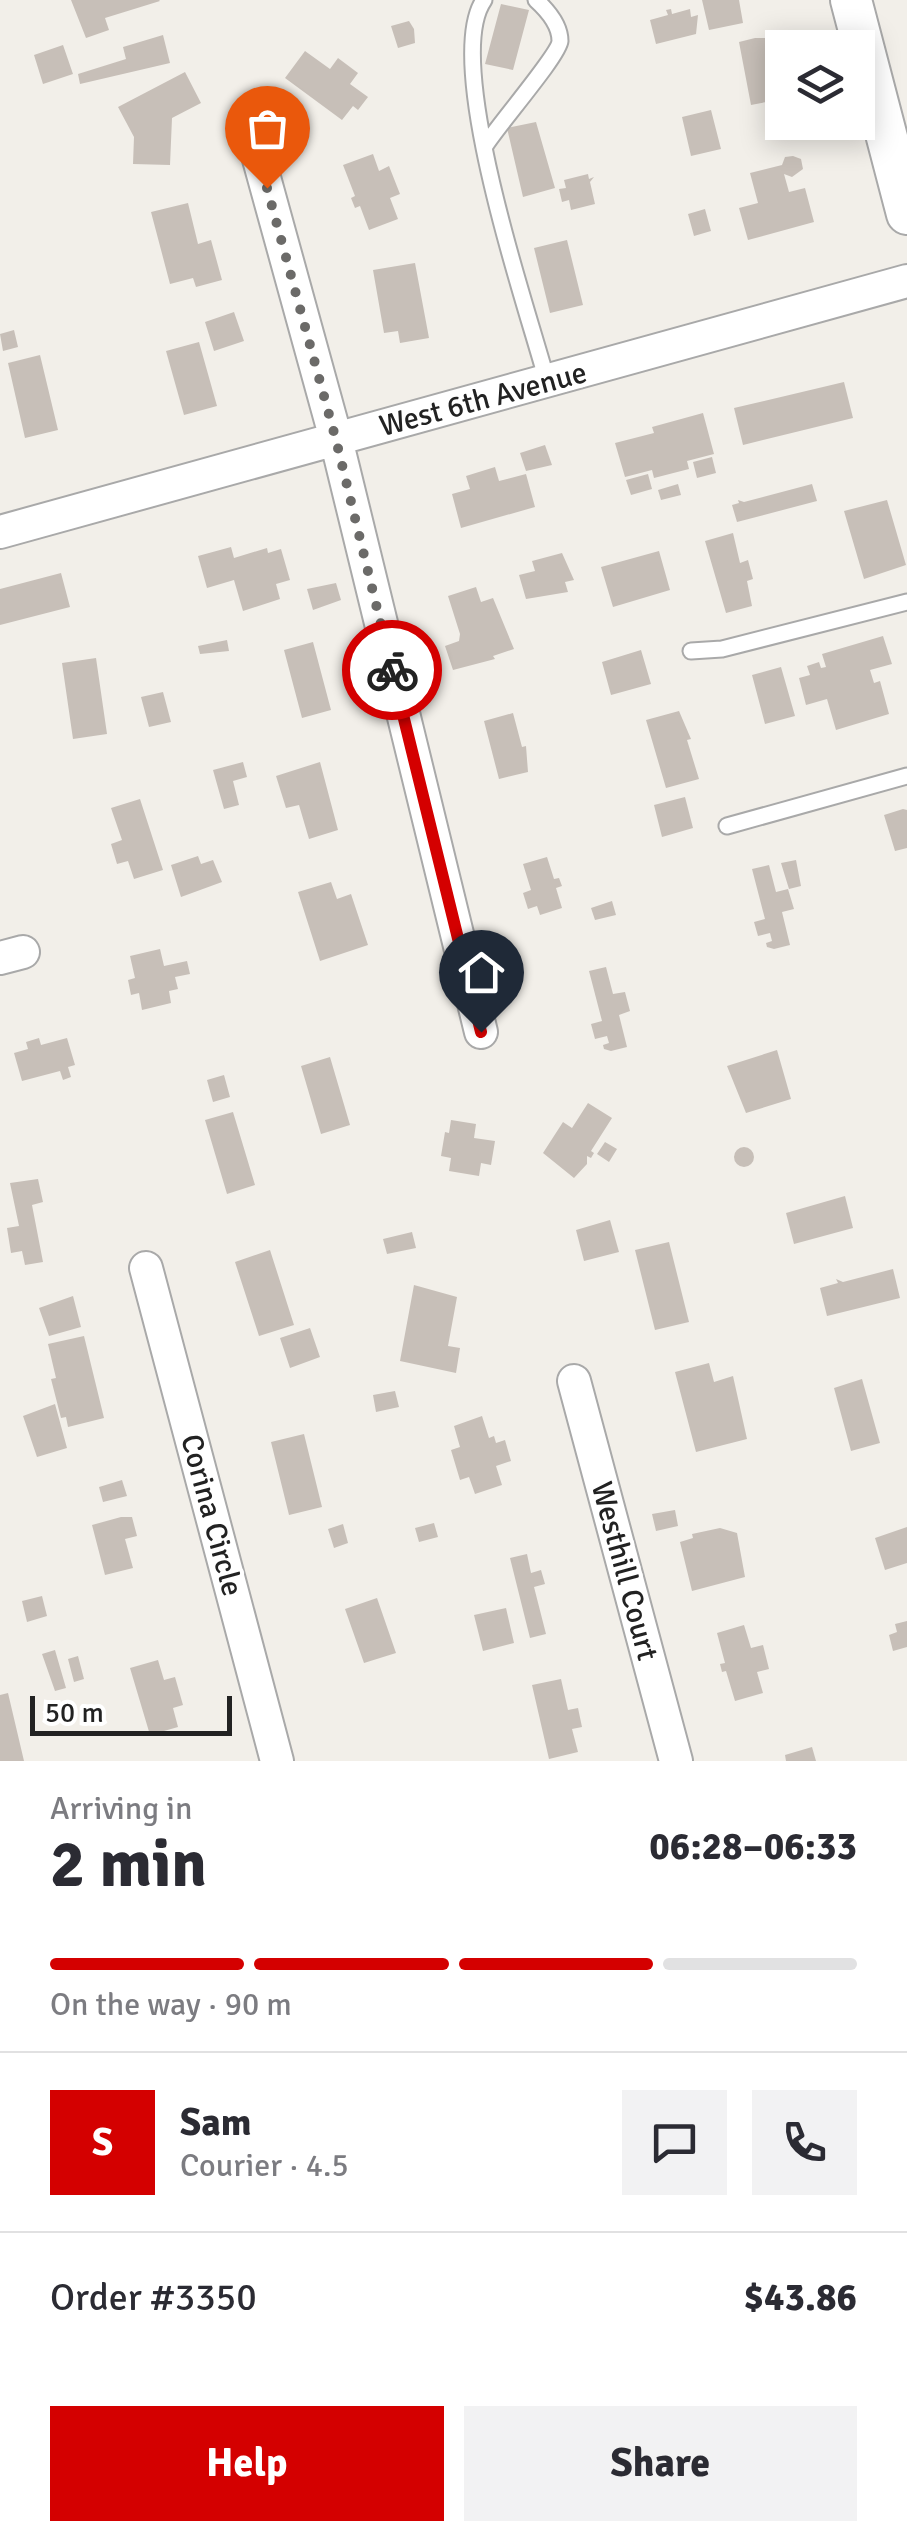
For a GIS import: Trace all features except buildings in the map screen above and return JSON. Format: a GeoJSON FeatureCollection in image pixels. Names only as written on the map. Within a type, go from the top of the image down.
{"type":"FeatureCollection","features":[{"type":"Feature","properties":{"kind":"street"},"geometry":{"type":"LineString","coordinates":[[851,0],[907,214]]}},
{"type":"Feature","properties":{"kind":"street"},"geometry":{"type":"LineString","coordinates":[[257,152],[336,440],[481,1032]]}},
{"type":"Feature","properties":{"kind":"street","name":"West 6th Avenue"},"geometry":{"type":"LineString","coordinates":[[0,532],[907,281]]}},
{"type":"Feature","properties":{"kind":"street","name":"Corina Circle"},"geometry":{"type":"LineString","coordinates":[[146,1268],[277,1761]]}},
{"type":"Feature","properties":{"kind":"street","name":"Westhill Court"},"geometry":{"type":"LineString","coordinates":[[574,1382],[676,1761]]}},
{"type":"Feature","properties":{"kind":"lane"},"geometry":{"type":"LineString","coordinates":[[484,0],[474,19],[471,52],[485,146],[547,381]]}},
{"type":"Feature","properties":{"kind":"lane"},"geometry":{"type":"LineString","coordinates":[[485,146],[503,116],[554,60],[560,41],[555,22],[536,0]]}},
{"type":"Feature","properties":{"kind":"lane"},"geometry":{"type":"LineString","coordinates":[[691,651],[722,649],[907,602]]}},
{"type":"Feature","properties":{"kind":"lane"},"geometry":{"type":"LineString","coordinates":[[727,826],[907,776]]}},
{"type":"Feature","properties":{"kind":"way so far"},"geometry":{"type":"LineString","coordinates":[[267,188],[336,440],[392,670]]}},
{"type":"Feature","properties":{"kind":"route"},"geometry":{"type":"LineString","coordinates":[[392,670],[481,1032]]}}]}
